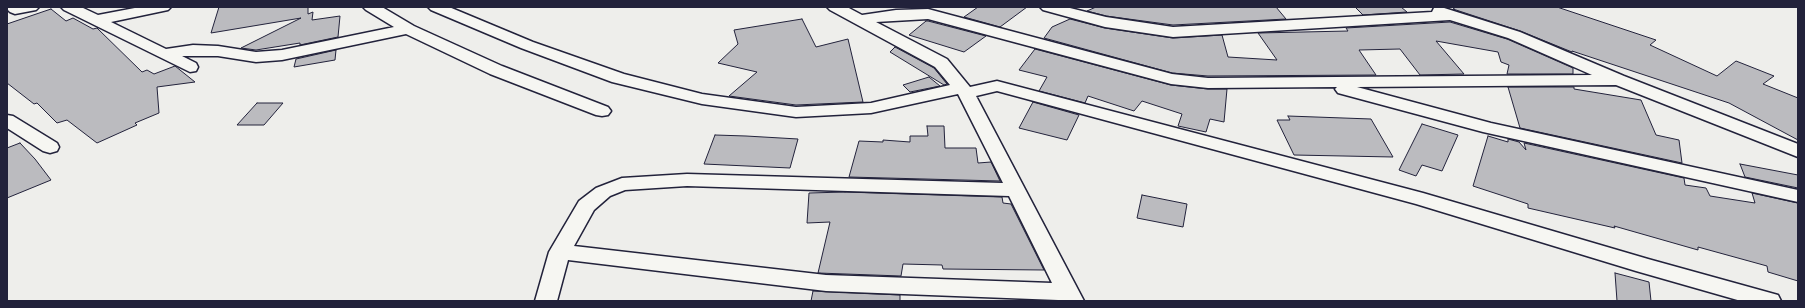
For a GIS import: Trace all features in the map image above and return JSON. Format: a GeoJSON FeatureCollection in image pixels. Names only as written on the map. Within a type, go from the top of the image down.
{"type":"FeatureCollection","features":[{"type":"Feature","properties":{"kind":"street"},"geometry":{"type":"LineString","coordinates":[[14,10],[31,7]]}},
{"type":"Feature","properties":{"kind":"street"},"geometry":{"type":"LineString","coordinates":[[69,7],[98,20],[190,67]]}},
{"type":"Feature","properties":{"kind":"street"},"geometry":{"type":"LineString","coordinates":[[98,20],[162,7]]}},
{"type":"Feature","properties":{"kind":"street"},"geometry":{"type":"LineString","coordinates":[[371,7],[408,29],[496,70],[602,111]]}},
{"type":"Feature","properties":{"kind":"street"},"geometry":{"type":"LineString","coordinates":[[436,7],[527,45],[618,78],[702,99],[796,112],[871,108],[964,90],[996,86],[1423,199],[1644,266],[1770,301]]}},
{"type":"Feature","properties":{"kind":"street"},"geometry":{"type":"LineString","coordinates":[[835,7],[941,64],[964,90],[1070,296]]}},
{"type":"Feature","properties":{"kind":"street"},"geometry":{"type":"LineString","coordinates":[[1048,7],[1105,22],[1173,32],[1452,14]]}},
{"type":"Feature","properties":{"kind":"street"},"geometry":{"type":"LineString","coordinates":[[1428,7],[1514,35],[1618,80],[1798,151]]}},
{"type":"Feature","properties":{"kind":"street"},"geometry":{"type":"LineString","coordinates":[[859,20],[896,15],[928,14],[1171,79],[1208,84],[1618,80]]}},
{"type":"Feature","properties":{"kind":"street"},"geometry":{"type":"LineString","coordinates":[[164,54],[193,50],[218,51],[256,57],[282,55],[408,29]]}},
{"type":"Feature","properties":{"kind":"street"},"geometry":{"type":"LineString","coordinates":[[1321,82],[1489,128],[1798,196]]}},
{"type":"Feature","properties":{"kind":"street"},"geometry":{"type":"LineString","coordinates":[[10,126],[50,147]]}},
{"type":"Feature","properties":{"kind":"street"},"geometry":{"type":"LineString","coordinates":[[546,301],[560,252],[586,206],[603,192],[622,184],[687,180],[1016,190]]}},
{"type":"Feature","properties":{"kind":"street"},"geometry":{"type":"LineString","coordinates":[[560,252],[826,283],[1070,296]]}},
{"type":"Feature","properties":{"kind":"building"},"geometry":{"type":"Polygon","coordinates":[[[219,7],[308,7],[308,14],[313,12],[312,20],[340,16],[338,37],[300,45],[300,43],[256,50],[241,48],[301,18],[211,33],[219,7]]]}},
{"type":"Feature","properties":{"kind":"building"},"geometry":{"type":"Polygon","coordinates":[[[978,7],[1027,7],[1000,27],[964,17],[978,7]]]}},
{"type":"Feature","properties":{"kind":"building"},"geometry":{"type":"Polygon","coordinates":[[[1096,7],[1276,7],[1286,19],[1173,25],[1106,16],[1087,11],[1096,7]]]}},
{"type":"Feature","properties":{"kind":"building"},"geometry":{"type":"Polygon","coordinates":[[[1355,7],[1401,7],[1407,12],[1363,15],[1355,7]]]}},
{"type":"Feature","properties":{"kind":"building"},"geometry":{"type":"Polygon","coordinates":[[[1456,7],[1557,7],[1656,40],[1650,45],[1717,76],[1736,61],[1774,76],[1763,84],[1798,98],[1798,140],[1729,103],[1572,52],[1520,31],[1453,9],[1456,7]]]}},
{"type":"Feature","properties":{"kind":"building"},"geometry":{"type":"Polygon","coordinates":[[[51,9],[66,21],[73,18],[93,29],[97,28],[142,72],[147,70],[154,74],[175,66],[195,82],[157,87],[159,113],[135,123],[137,125],[97,143],[67,120],[57,123],[37,103],[34,104],[7,83],[7,24],[51,9]]]}},
{"type":"Feature","properties":{"kind":"building"},"geometry":{"type":"Polygon","coordinates":[[[802,19],[816,47],[848,39],[863,102],[796,105],[729,96],[757,72],[718,63],[738,44],[734,30],[802,19]]]}},
{"type":"Feature","properties":{"kind":"building"},"geometry":{"type":"Polygon","coordinates":[[[1070,19],[1105,28],[1173,38],[1222,35],[1228,57],[1277,60],[1258,33],[1348,31],[1346,28],[1450,22],[1507,39],[1573,68],[1573,74],[1507,74],[1509,65],[1501,62],[1498,52],[1436,41],[1464,74],[1420,75],[1400,49],[1359,50],[1376,75],[1208,76],[1172,73],[1044,38],[1052,27],[1070,19]]]}},
{"type":"Feature","properties":{"kind":"building"},"geometry":{"type":"Polygon","coordinates":[[[926,21],[986,36],[964,52],[909,35],[926,21]]]}},
{"type":"Feature","properties":{"kind":"building"},"geometry":{"type":"Polygon","coordinates":[[[895,47],[934,68],[947,84],[944,85],[890,52],[895,47]]]}},
{"type":"Feature","properties":{"kind":"building"},"geometry":{"type":"Polygon","coordinates":[[[1035,49],[1171,85],[1208,89],[1227,89],[1224,122],[1210,119],[1206,132],[1178,126],[1182,114],[1142,101],[1134,111],[1088,96],[1085,103],[1039,91],[1047,77],[1019,70],[1035,49]]]}},
{"type":"Feature","properties":{"kind":"building"},"geometry":{"type":"Polygon","coordinates":[[[336,50],[335,60],[294,67],[296,59],[336,50]]]}},
{"type":"Feature","properties":{"kind":"building"},"geometry":{"type":"Polygon","coordinates":[[[929,77],[940,86],[910,92],[903,85],[929,77]]]}},
{"type":"Feature","properties":{"kind":"building"},"geometry":{"type":"Polygon","coordinates":[[[1508,87],[1574,87],[1574,89],[1641,100],[1656,135],[1679,140],[1682,163],[1520,128],[1508,87]]]}},
{"type":"Feature","properties":{"kind":"building"},"geometry":{"type":"Polygon","coordinates":[[[1033,102],[1079,115],[1067,140],[1019,128],[1033,102]]]}},
{"type":"Feature","properties":{"kind":"building"},"geometry":{"type":"Polygon","coordinates":[[[257,103],[283,103],[264,125],[237,125],[257,103]]]}},
{"type":"Feature","properties":{"kind":"building"},"geometry":{"type":"Polygon","coordinates":[[[1288,116],[1371,119],[1393,157],[1294,155],[1277,120],[1290,120],[1288,116]]]}},
{"type":"Feature","properties":{"kind":"building"},"geometry":{"type":"Polygon","coordinates":[[[1422,124],[1458,135],[1442,171],[1422,165],[1416,176],[1399,170],[1422,124]]]}},
{"type":"Feature","properties":{"kind":"building"},"geometry":{"type":"Polygon","coordinates":[[[927,126],[944,126],[945,148],[976,148],[978,163],[991,162],[1000,181],[849,177],[859,141],[883,142],[883,140],[910,142],[910,136],[928,136],[927,126]]]}},
{"type":"Feature","properties":{"kind":"building"},"geometry":{"type":"Polygon","coordinates":[[[715,135],[798,139],[790,168],[704,164],[715,135]]]}},
{"type":"Feature","properties":{"kind":"building"},"geometry":{"type":"Polygon","coordinates":[[[1488,136],[1508,142],[1508,139],[1519,142],[1526,150],[1524,143],[1684,178],[1685,185],[1706,188],[1710,196],[1755,203],[1752,193],[1798,203],[1798,281],[1768,272],[1767,266],[1698,247],[1698,250],[1614,226],[1615,228],[1528,208],[1528,204],[1473,186],[1488,136]]]}},
{"type":"Feature","properties":{"kind":"building"},"geometry":{"type":"Polygon","coordinates":[[[20,143],[35,159],[51,180],[7,198],[7,148],[20,143]]]}},
{"type":"Feature","properties":{"kind":"building"},"geometry":{"type":"Polygon","coordinates":[[[1740,164],[1798,175],[1798,188],[1745,177],[1740,164]]]}},
{"type":"Feature","properties":{"kind":"building"},"geometry":{"type":"Polygon","coordinates":[[[845,192],[1002,197],[1003,203],[1011,204],[1044,270],[943,269],[942,265],[903,264],[901,276],[818,273],[830,222],[807,223],[809,193],[845,192]]]}},
{"type":"Feature","properties":{"kind":"building"},"geometry":{"type":"Polygon","coordinates":[[[1142,195],[1187,204],[1183,227],[1137,218],[1142,195]]]}},
{"type":"Feature","properties":{"kind":"building"},"geometry":{"type":"Polygon","coordinates":[[[1615,273],[1649,282],[1651,301],[1617,301],[1615,273]]]}},
{"type":"Feature","properties":{"kind":"building"},"geometry":{"type":"Polygon","coordinates":[[[813,291],[900,295],[900,301],[811,301],[813,291]]]}}]}
